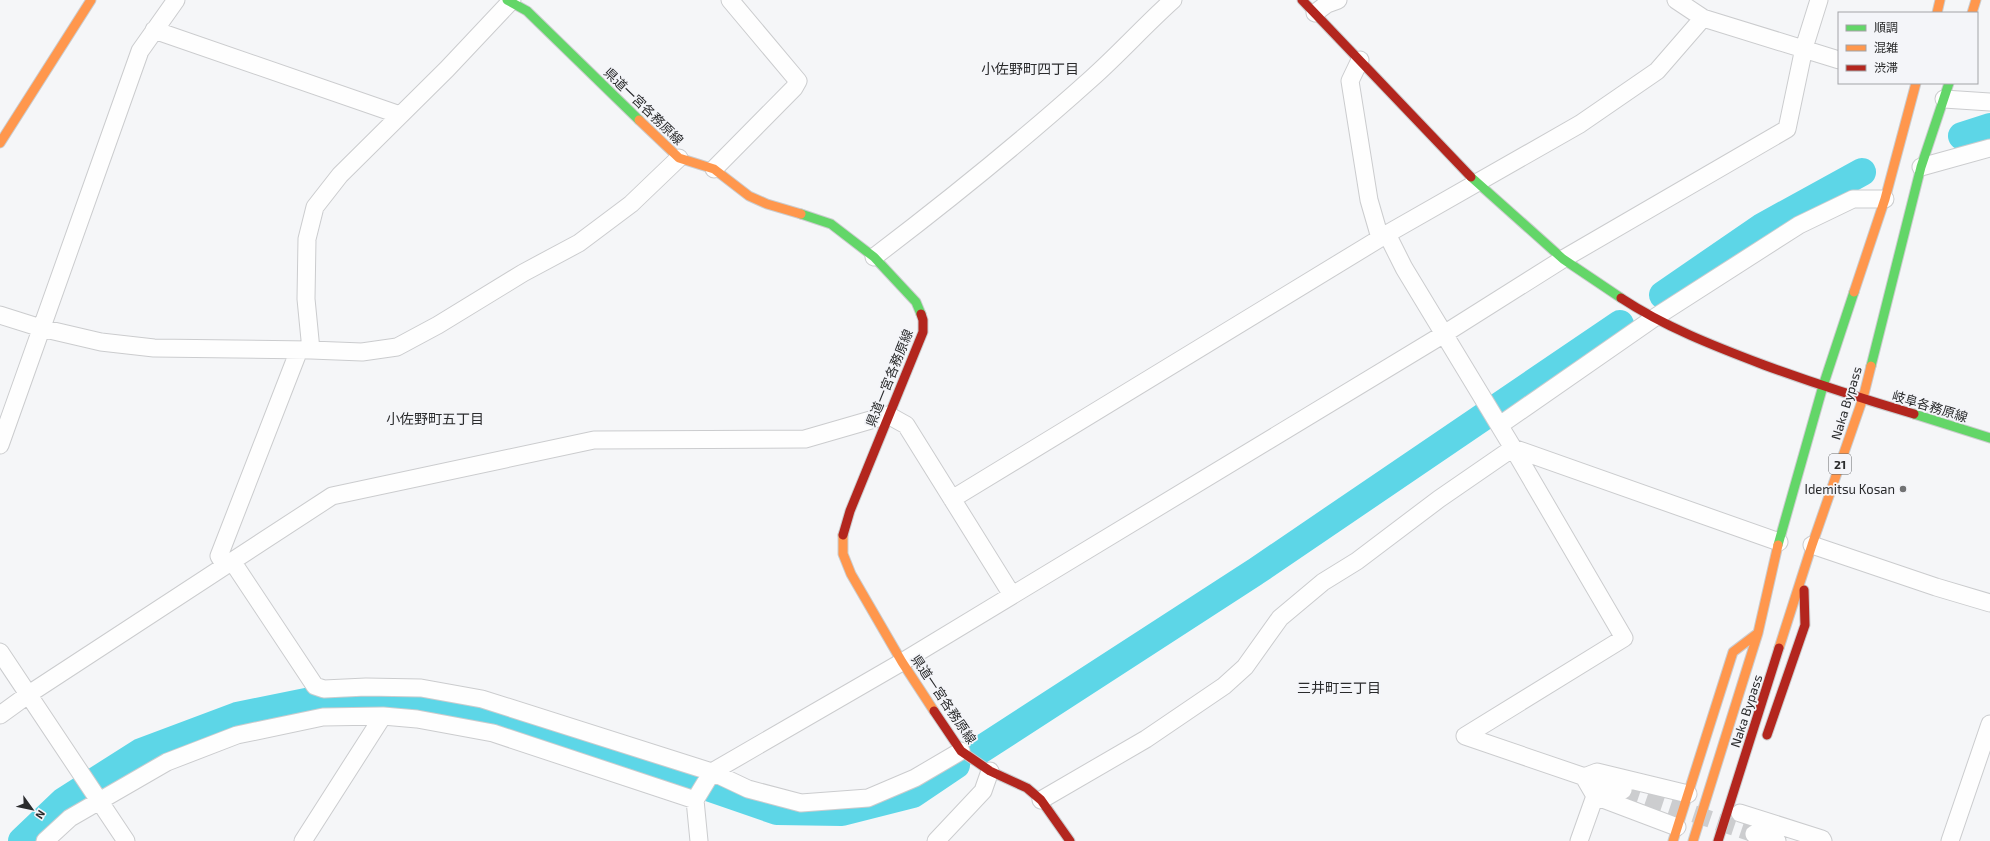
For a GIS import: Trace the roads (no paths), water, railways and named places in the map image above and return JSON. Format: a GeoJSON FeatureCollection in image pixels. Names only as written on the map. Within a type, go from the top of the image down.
{"type":"FeatureCollection","features":[{"type":"Feature","properties":{"kind":"main road"},"geometry":{"type":"LineString","coordinates":[[0,143],[91,0]]}},
{"type":"Feature","properties":{"kind":"main road","name":"県道一宮各務原線"},"geometry":{"type":"LineString","coordinates":[[510,0],[527,11],[679,158],[714,169],[749,196],[767,204],[831,224],[874,257],[916,302],[923,320],[923,332],[850,511],[842,539],[843,554],[851,574],[902,662],[961,751],[990,771],[1027,788],[1041,800],[1057,820],[1070,841]]}},
{"type":"Feature","properties":{"kind":"main road","name":"岐阜各務原線"},"geometry":{"type":"LineString","coordinates":[[1302,0],[1476,182],[1522,224],[1563,259],[1654,318],[1710,345],[1823,386],[1990,438]]}},
{"type":"Feature","properties":{"kind":"main road"},"geometry":{"type":"LineString","coordinates":[[1937,12],[1940,0]]}},
{"type":"Feature","properties":{"kind":"main road"},"geometry":{"type":"LineString","coordinates":[[1972,12],[1976,0]]}},
{"type":"Feature","properties":{"kind":"main road","name":"Naka Bypass"},"geometry":{"type":"LineString","coordinates":[[1694,841],[1758,633],[1779,542],[1823,386],[1885,199],[1912,84]]}},
{"type":"Feature","properties":{"kind":"main road","name":"Naka Bypass"},"geometry":{"type":"LineString","coordinates":[[1718,841],[1812,545],[1863,398],[1921,167],[1947,91]]}},
{"type":"Feature","properties":{"kind":"main road"},"geometry":{"type":"LineString","coordinates":[[1763,746],[1805,625],[1803,573]]}},
{"type":"Feature","properties":{"kind":"main road"},"geometry":{"type":"LineString","coordinates":[[1675,834],[1733,652],[1758,633]]}},
{"type":"Feature","properties":{"kind":"street"},"geometry":{"type":"LineString","coordinates":[[0,445],[140,51],[176,0]]}},
{"type":"Feature","properties":{"kind":"street"},"geometry":{"type":"LineString","coordinates":[[510,0],[400,115],[340,175],[315,207],[307,239],[305,350],[219,556],[228,563],[315,686],[324,689],[366,687],[421,688],[482,700],[710,775],[748,789],[801,803],[868,798],[915,778],[961,751]]}},
{"type":"Feature","properties":{"kind":"street"},"geometry":{"type":"LineString","coordinates":[[714,169],[794,88],[798,80],[730,0]]}},
{"type":"Feature","properties":{"kind":"street"},"geometry":{"type":"LineString","coordinates":[[874,257],[1004,155],[1094,77],[1151,19],[1173,0]]}},
{"type":"Feature","properties":{"kind":"street"},"geometry":{"type":"LineString","coordinates":[[1315,13],[1327,4],[1338,0]]}},
{"type":"Feature","properties":{"kind":"street"},"geometry":{"type":"LineString","coordinates":[[1676,0],[1703,18],[1838,60]]}},
{"type":"Feature","properties":{"kind":"street"},"geometry":{"type":"LineString","coordinates":[[699,841],[697,797],[710,775],[902,662],[1444,334],[1563,259],[1787,129],[1804,48],[1819,0]]}},
{"type":"Feature","properties":{"kind":"street"},"geometry":{"type":"LineString","coordinates":[[952,499],[1384,236],[1476,182],[1580,124],[1657,71],[1703,18]]}},
{"type":"Feature","properties":{"kind":"street"},"geometry":{"type":"LineString","coordinates":[[154,30],[400,115]]}},
{"type":"Feature","properties":{"kind":"street"},"geometry":{"type":"LineString","coordinates":[[1360,60],[1350,81],[1369,200],[1384,236],[1494,415],[1624,638],[1465,736],[1623,790]]}},
{"type":"Feature","properties":{"kind":"street"},"geometry":{"type":"LineString","coordinates":[[1947,91],[1990,102]]}},
{"type":"Feature","properties":{"kind":"street"},"geometry":{"type":"LineString","coordinates":[[1921,167],[1990,148]]}},
{"type":"Feature","properties":{"kind":"street"},"geometry":{"type":"LineString","coordinates":[[0,315],[41,328],[101,342],[154,348],[362,352],[396,347],[438,325],[523,273],[579,243],[631,204],[679,158]]}},
{"type":"Feature","properties":{"kind":"street"},"geometry":{"type":"LineString","coordinates":[[1494,415],[1654,318],[1799,225],[1853,199],[1885,199]]}},
{"type":"Feature","properties":{"kind":"street"},"geometry":{"type":"LineString","coordinates":[[0,715],[29,694],[332,496],[594,440],[805,439],[888,415],[906,425],[1012,595]]}},
{"type":"Feature","properties":{"kind":"street"},"geometry":{"type":"LineString","coordinates":[[1513,448],[1779,542]]}},
{"type":"Feature","properties":{"kind":"street"},"geometry":{"type":"LineString","coordinates":[[1041,800],[1146,739],[1224,686],[1245,667],[1280,618],[1317,587],[1357,561],[1439,499],[1513,448]]}},
{"type":"Feature","properties":{"kind":"street"},"geometry":{"type":"LineString","coordinates":[[1812,545],[1936,587],[1990,603]]}},
{"type":"Feature","properties":{"kind":"street"},"geometry":{"type":"LineString","coordinates":[[0,652],[126,841]]}},
{"type":"Feature","properties":{"kind":"street"},"geometry":{"type":"LineString","coordinates":[[45,841],[70,818],[97,797],[167,762],[238,735],[323,717],[383,716],[417,719],[493,734],[697,797]]}},
{"type":"Feature","properties":{"kind":"street"},"geometry":{"type":"LineString","coordinates":[[303,841],[383,716]]}},
{"type":"Feature","properties":{"kind":"street"},"geometry":{"type":"LineString","coordinates":[[1950,841],[1990,724]]}},
{"type":"Feature","properties":{"kind":"street"},"geometry":{"type":"LineString","coordinates":[[936,841],[983,791],[990,771]]}},
{"type":"Feature","properties":{"kind":"street"},"geometry":{"type":"LineString","coordinates":[[1584,777],[1597,772],[1688,794]]}},
{"type":"Feature","properties":{"kind":"street"},"geometry":{"type":"LineString","coordinates":[[1584,777],[1594,796],[1675,834]]}},
{"type":"Feature","properties":{"kind":"street"},"geometry":{"type":"LineString","coordinates":[[1579,841],[1594,796]]}},
{"type":"Feature","properties":{"kind":"street"},"geometry":{"type":"LineString","coordinates":[[1740,813],[1822,839],[1823,841]]}},
{"type":"Feature","properties":{"kind":"street"},"geometry":{"type":"LineString","coordinates":[[1754,834],[1777,841]]}},
{"type":"Feature","properties":{"kind":"waterway"},"geometry":{"type":"LineString","coordinates":[[1962,136],[1990,127]]}},
{"type":"Feature","properties":{"kind":"waterway"},"geometry":{"type":"LineString","coordinates":[[1663,295],[1762,227],[1862,172]]}},
{"type":"Feature","properties":{"kind":"waterway"},"geometry":{"type":"LineString","coordinates":[[977,752],[1255,572],[1620,324]]}},
{"type":"Feature","properties":{"kind":"waterway"},"geometry":{"type":"LineString","coordinates":[[22,841],[64,801],[141,752],[237,716],[311,701],[391,701],[488,717],[641,764],[777,811],[842,812],[913,794],[956,765]]}},
{"type":"Feature","properties":{"kind":"tunnel"},"geometry":{"type":"LineString","coordinates":[[1623,790],[1754,834]]}},
{"type":"Feature","properties":{"kind":"place","name":"Idemitsu Kosan"},"geometry":{"type":"Point","coordinates":[1903,489]}},
{"type":"Feature","properties":{"kind":"district","name":"小佐野町四丁目"},"geometry":{"type":"Point","coordinates":[1030,68]}},
{"type":"Feature","properties":{"kind":"district","name":"小佐野町五丁目"},"geometry":{"type":"Point","coordinates":[435,418]}},
{"type":"Feature","properties":{"kind":"district","name":"三井町三丁目"},"geometry":{"type":"Point","coordinates":[1339,687]}}]}
